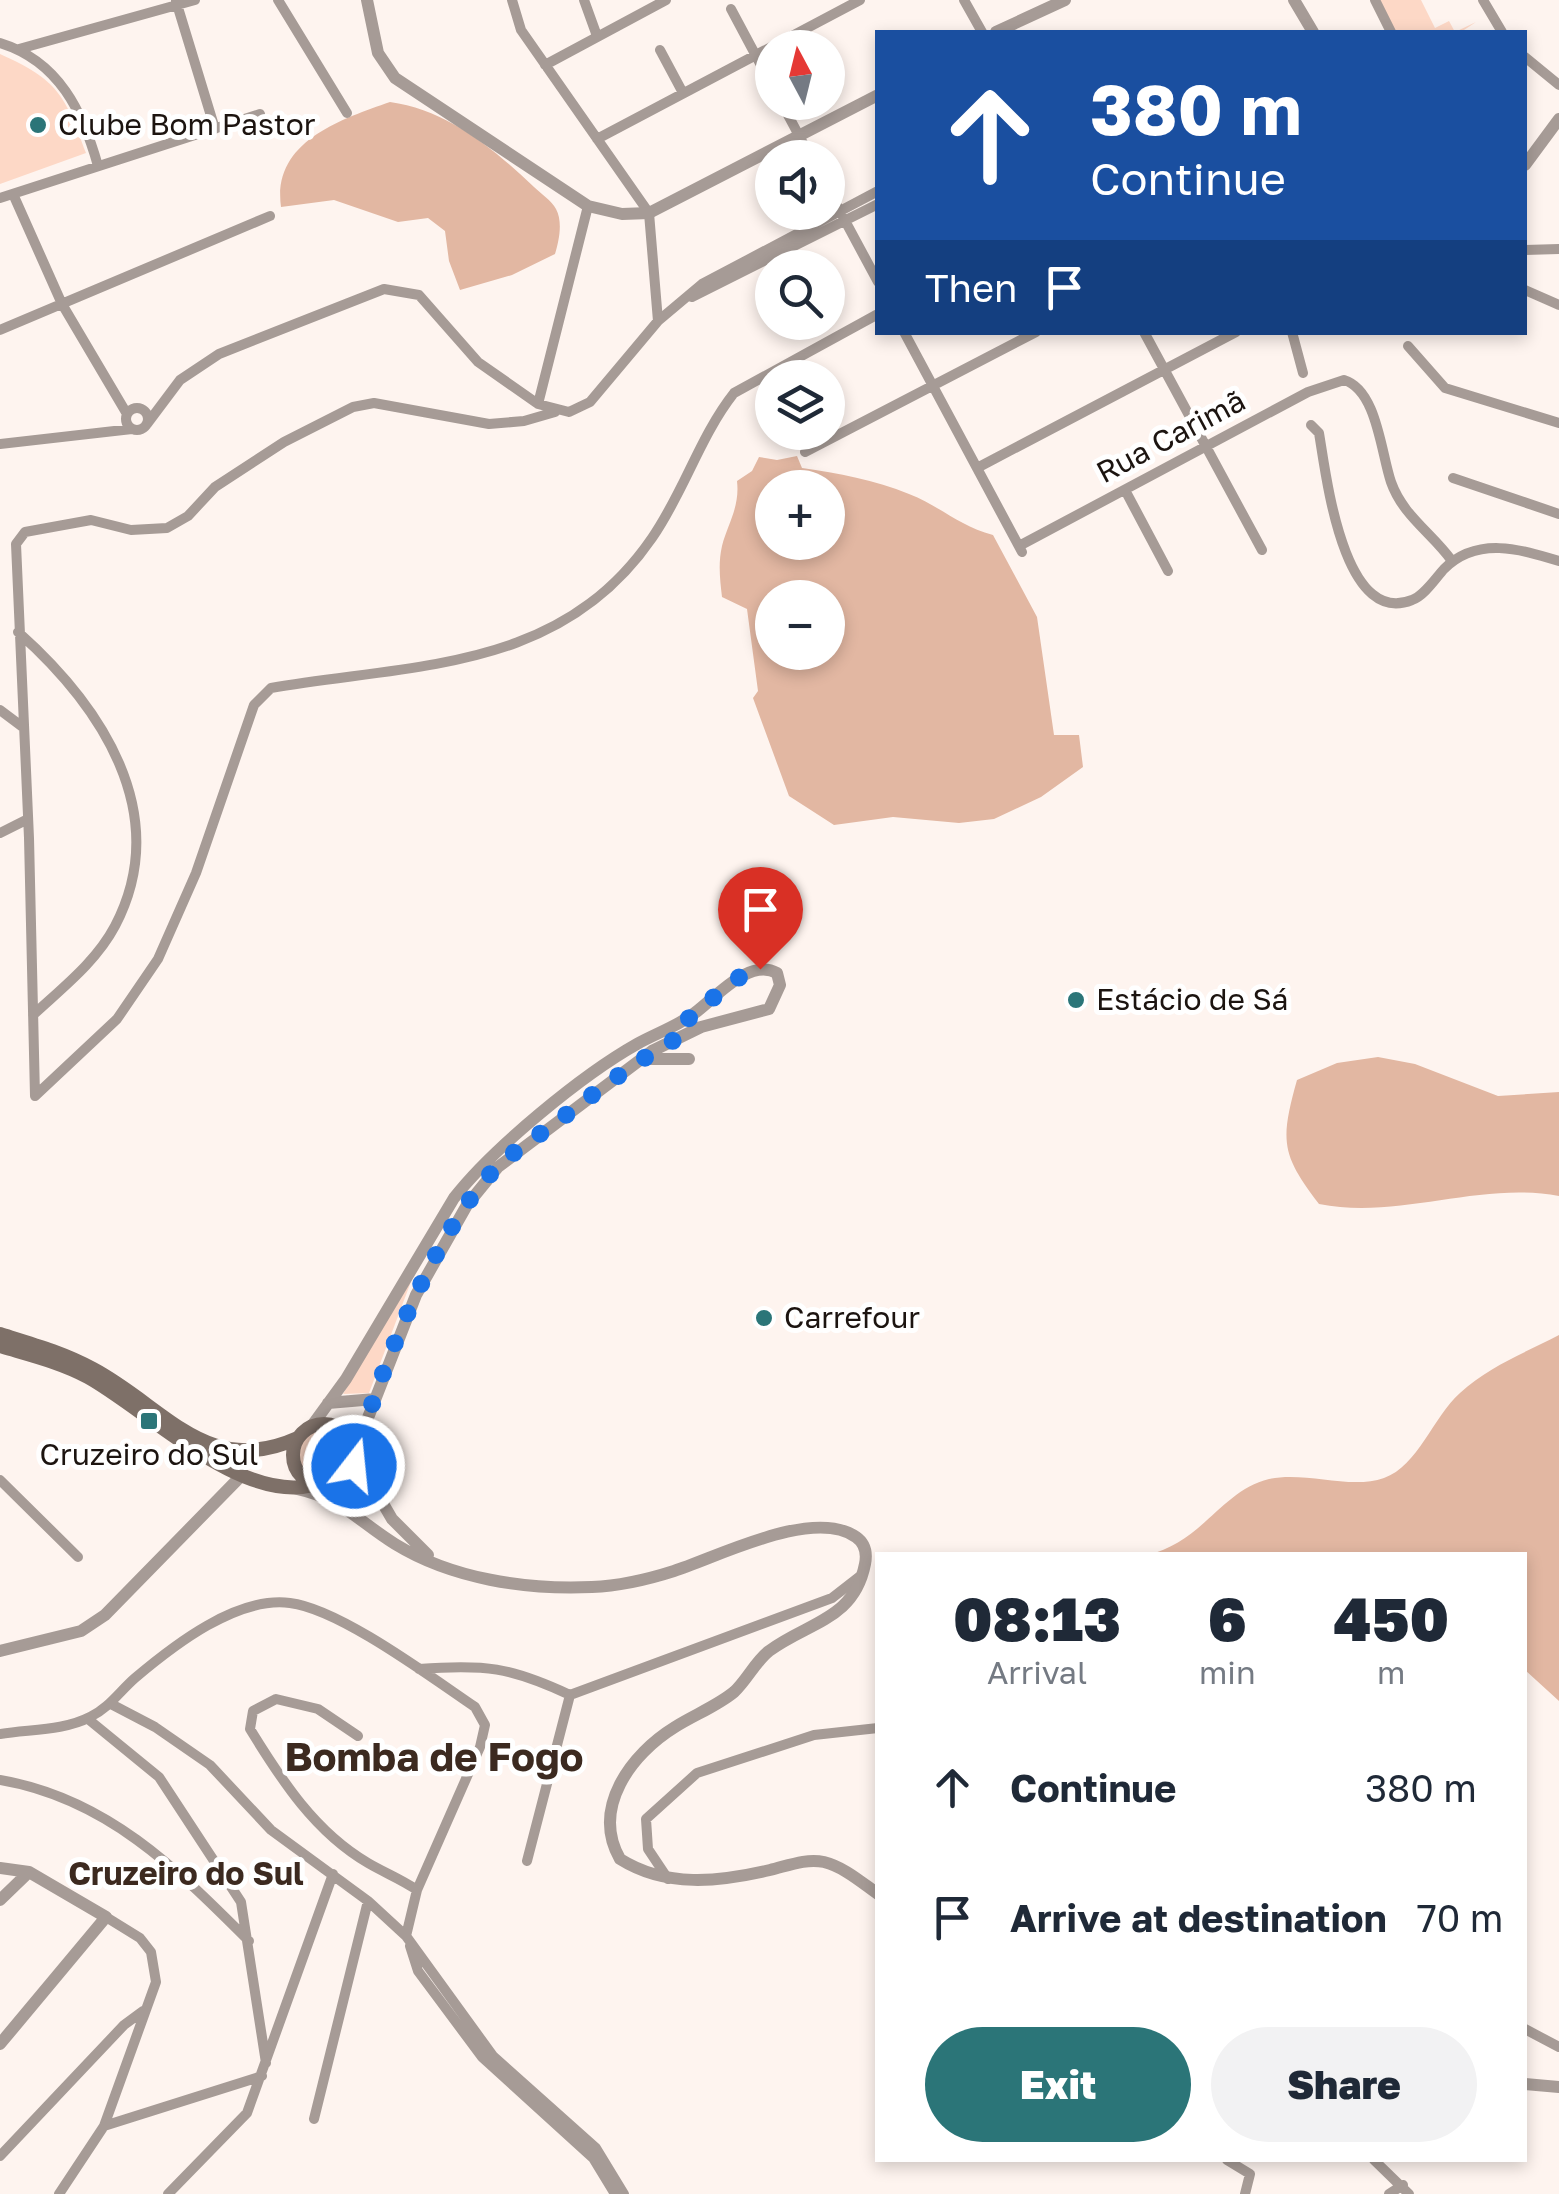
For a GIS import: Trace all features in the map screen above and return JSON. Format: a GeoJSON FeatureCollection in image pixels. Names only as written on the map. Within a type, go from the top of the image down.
{"type":"FeatureCollection","features":[{"type":"Feature","properties":{"kind":"main road"},"geometry":{"type":"LineString","coordinates":[[0,1334],[95,1370],[202,1443],[238,1452],[270,1450],[298,1438],[311,1427],[339,1428],[356,1454],[344,1479],[297,1489],[243,1474],[194,1450],[92,1379],[0,1346]]}},
{"type":"Feature","properties":{"kind":"main road"},"geometry":{"type":"LineString","coordinates":[[238,1452],[280,1441],[324,1408]]}},
{"type":"Feature","properties":{"kind":"main road"},"geometry":{"type":"LineString","coordinates":[[298,1438],[295,1467],[316,1485]]}},
{"type":"Feature","properties":{"kind":"street"},"geometry":{"type":"LineString","coordinates":[[19,49],[195,0]]}},
{"type":"Feature","properties":{"kind":"street"},"geometry":{"type":"LineString","coordinates":[[278,0],[348,114]]}},
{"type":"Feature","properties":{"kind":"street"},"geometry":{"type":"LineString","coordinates":[[366,0],[378,53],[395,78],[588,206],[622,214],[649,213],[875,97]]}},
{"type":"Feature","properties":{"kind":"street"},"geometry":{"type":"LineString","coordinates":[[512,0],[521,30],[649,213],[658,321]]}},
{"type":"Feature","properties":{"kind":"street"},"geometry":{"type":"LineString","coordinates":[[584,0],[597,36]]}},
{"type":"Feature","properties":{"kind":"street"},"geometry":{"type":"LineString","coordinates":[[544,65],[666,0]]}},
{"type":"Feature","properties":{"kind":"street"},"geometry":{"type":"LineString","coordinates":[[803,30],[860,0]]}},
{"type":"Feature","properties":{"kind":"street"},"geometry":{"type":"LineString","coordinates":[[964,0],[981,30]]}},
{"type":"Feature","properties":{"kind":"street"},"geometry":{"type":"LineString","coordinates":[[1000,30],[1065,0]]}},
{"type":"Feature","properties":{"kind":"street"},"geometry":{"type":"LineString","coordinates":[[1294,0],[1312,30]]}},
{"type":"Feature","properties":{"kind":"street"},"geometry":{"type":"LineString","coordinates":[[1375,0],[1390,30]]}},
{"type":"Feature","properties":{"kind":"street"},"geometry":{"type":"LineString","coordinates":[[1483,0],[1501,30]]}},
{"type":"Feature","properties":{"kind":"street"},"geometry":{"type":"LineString","coordinates":[[177,2],[215,129]]}},
{"type":"Feature","properties":{"kind":"street"},"geometry":{"type":"LineString","coordinates":[[732,9],[755,53]]}},
{"type":"Feature","properties":{"kind":"street"},"geometry":{"type":"LineString","coordinates":[[0,43],[19,49],[72,96],[98,166]]}},
{"type":"Feature","properties":{"kind":"street"},"geometry":{"type":"LineString","coordinates":[[660,50],[683,94]]}},
{"type":"Feature","properties":{"kind":"street"},"geometry":{"type":"LineString","coordinates":[[596,139],[755,56]]}},
{"type":"Feature","properties":{"kind":"street"},"geometry":{"type":"LineString","coordinates":[[1527,59],[1559,85]]}},
{"type":"Feature","properties":{"kind":"street"},"geometry":{"type":"LineString","coordinates":[[0,198],[260,114]]}},
{"type":"Feature","properties":{"kind":"street"},"geometry":{"type":"LineString","coordinates":[[1527,162],[1559,119]]}},
{"type":"Feature","properties":{"kind":"street"},"geometry":{"type":"LineString","coordinates":[[792,120],[802,140]]}},
{"type":"Feature","properties":{"kind":"street"},"geometry":{"type":"LineString","coordinates":[[845,213],[875,193]]}},
{"type":"Feature","properties":{"kind":"street"},"geometry":{"type":"LineString","coordinates":[[13,194],[62,304],[128,422]]}},
{"type":"Feature","properties":{"kind":"street"},"geometry":{"type":"LineString","coordinates":[[845,214],[875,205]]}},
{"type":"Feature","properties":{"kind":"street"},"geometry":{"type":"LineString","coordinates":[[538,404],[588,206]]}},
{"type":"Feature","properties":{"kind":"street"},"geometry":{"type":"LineString","coordinates":[[0,330],[270,216]]}},
{"type":"Feature","properties":{"kind":"street"},"geometry":{"type":"LineString","coordinates":[[845,221],[875,276]]}},
{"type":"Feature","properties":{"kind":"street"},"geometry":{"type":"LineString","coordinates":[[814,230],[686,298],[658,321],[590,402],[569,412],[488,424],[374,403],[353,407],[214,487],[188,516],[167,528],[130,530],[91,520],[25,532],[16,544],[35,1096],[138,995],[196,873],[254,705],[272,688],[450,663],[570,621],[627,573],[676,502],[720,411],[734,392],[875,316]]}},
{"type":"Feature","properties":{"kind":"street"},"geometry":{"type":"LineString","coordinates":[[1527,250],[1559,249]]}},
{"type":"Feature","properties":{"kind":"street"},"geometry":{"type":"LineString","coordinates":[[147,424],[180,380],[219,354],[384,289],[420,295],[478,362],[554,412]]}},
{"type":"Feature","properties":{"kind":"street"},"geometry":{"type":"LineString","coordinates":[[1527,291],[1559,306]]}},
{"type":"Feature","properties":{"kind":"street"},"geometry":{"type":"LineString","coordinates":[[906,335],[976,468],[1230,335]]}},
{"type":"Feature","properties":{"kind":"street"},"geometry":{"type":"LineString","coordinates":[[805,452],[1030,335]]}},
{"type":"Feature","properties":{"kind":"street"},"geometry":{"type":"LineString","coordinates":[[1146,335],[1262,550]]}},
{"type":"Feature","properties":{"kind":"street"},"geometry":{"type":"LineString","coordinates":[[1293,335],[1304,373]]}},
{"type":"Feature","properties":{"kind":"street"},"geometry":{"type":"LineString","coordinates":[[1408,346],[1445,388],[1559,424]]}},
{"type":"Feature","properties":{"kind":"street","name":"Rua Carimã"},"geometry":{"type":"LineString","coordinates":[[976,468],[1020,549],[1308,392],[1350,381],[1365,396],[1392,486],[1415,524],[1452,561]]}},
{"type":"Feature","properties":{"kind":"street"},"geometry":{"type":"LineString","coordinates":[[128,422],[134,408],[165,403]]}},
{"type":"Feature","properties":{"kind":"street"},"geometry":{"type":"LineString","coordinates":[[144,409],[147,424]]}},
{"type":"Feature","properties":{"kind":"street"},"geometry":{"type":"LineString","coordinates":[[0,444],[105,430],[128,422],[147,424]]}},
{"type":"Feature","properties":{"kind":"street"},"geometry":{"type":"LineString","coordinates":[[1311,425],[1319,434],[1335,524],[1358,580],[1378,599],[1396,605],[1416,599],[1452,561],[1479,549],[1511,546],[1559,561]]}},
{"type":"Feature","properties":{"kind":"street"},"geometry":{"type":"LineString","coordinates":[[1453,478],[1559,514]]}},
{"type":"Feature","properties":{"kind":"street"},"geometry":{"type":"LineString","coordinates":[[1124,490],[1168,571]]}},
{"type":"Feature","properties":{"kind":"street"},"geometry":{"type":"LineString","coordinates":[[18,632],[60,669],[92,709],[123,772],[136,834],[131,890],[114,928],[83,969],[33,1016]]}},
{"type":"Feature","properties":{"kind":"street"},"geometry":{"type":"LineString","coordinates":[[0,710],[24,728]]}},
{"type":"Feature","properties":{"kind":"street"},"geometry":{"type":"LineString","coordinates":[[0,832],[28,818]]}},
{"type":"Feature","properties":{"kind":"street"},"geometry":{"type":"LineString","coordinates":[[311,1427],[474,1171],[634,1045],[689,1024],[769,1009],[780,978],[772,969],[754,971],[689,1024],[498,1167],[476,1192],[416,1295],[356,1454],[384,1505],[413,1544],[438,1562]]}},
{"type":"Feature","properties":{"kind":"street"},"geometry":{"type":"LineString","coordinates":[[630,1068],[654,1056],[689,1060]]}},
{"type":"Feature","properties":{"kind":"street"},"geometry":{"type":"LineString","coordinates":[[324,1408],[374,1399]]}},
{"type":"Feature","properties":{"kind":"street"},"geometry":{"type":"LineString","coordinates":[[369,1416],[384,1505]]}},
{"type":"Feature","properties":{"kind":"street"},"geometry":{"type":"LineString","coordinates":[[0,1651],[81,1631],[105,1615],[243,1474]]}},
{"type":"Feature","properties":{"kind":"street"},"geometry":{"type":"LineString","coordinates":[[0,1480],[78,1556]]}},
{"type":"Feature","properties":{"kind":"street"},"geometry":{"type":"LineString","coordinates":[[316,1485],[391,1541],[438,1562],[513,1585],[597,1587],[673,1572],[792,1531],[830,1529],[854,1535],[866,1550],[862,1575],[847,1605],[833,1618],[765,1654],[735,1692],[671,1729],[623,1778],[615,1792],[608,1823],[614,1849],[633,1867],[669,1880],[738,1877],[814,1861],[840,1868],[875,1892]]}},
{"type":"Feature","properties":{"kind":"street"},"geometry":{"type":"LineString","coordinates":[[297,1489],[335,1500]]}},
{"type":"Feature","properties":{"kind":"street"},"geometry":{"type":"LineString","coordinates":[[418,1669],[482,1664],[530,1677],[570,1695],[832,1598],[862,1575]]}},
{"type":"Feature","properties":{"kind":"street"},"geometry":{"type":"LineString","coordinates":[[0,1734],[88,1718],[111,1704],[135,1678],[211,1624],[262,1602],[292,1602],[342,1624],[475,1708],[485,1724],[480,1747],[416,1890],[407,1938],[418,1971],[482,2057],[593,2158],[615,2194]]}},
{"type":"Feature","properties":{"kind":"street"},"geometry":{"type":"LineString","coordinates":[[527,1861],[570,1695]]}},
{"type":"Feature","properties":{"kind":"street"},"geometry":{"type":"LineString","coordinates":[[358,1736],[318,1710],[276,1699],[254,1711],[250,1729],[289,1793],[333,1837],[416,1890]]}},
{"type":"Feature","properties":{"kind":"street"},"geometry":{"type":"LineString","coordinates":[[111,1704],[154,1726],[210,1766],[270,1830],[368,1901],[407,1938],[492,2056],[596,2148],[624,2194]]}},
{"type":"Feature","properties":{"kind":"street"},"geometry":{"type":"LineString","coordinates":[[88,1718],[158,1777],[241,1902],[266,2063]]}},
{"type":"Feature","properties":{"kind":"street"},"geometry":{"type":"LineString","coordinates":[[669,1880],[648,1849],[644,1836],[646,1819],[698,1773],[814,1735],[875,1728]]}},
{"type":"Feature","properties":{"kind":"street"},"geometry":{"type":"LineString","coordinates":[[0,1780],[37,1786],[112,1821],[176,1868],[249,1942]]}},
{"type":"Feature","properties":{"kind":"street"},"geometry":{"type":"LineString","coordinates":[[0,1868],[29,1872],[140,1938],[152,1952],[156,1982],[104,2126],[59,2194]]}},
{"type":"Feature","properties":{"kind":"street"},"geometry":{"type":"LineString","coordinates":[[0,1900],[29,1872]]}},
{"type":"Feature","properties":{"kind":"street"},"geometry":{"type":"LineString","coordinates":[[168,2194],[238,2125],[262,2076],[333,1874]]}},
{"type":"Feature","properties":{"kind":"street"},"geometry":{"type":"LineString","coordinates":[[314,2118],[368,1901]]}},
{"type":"Feature","properties":{"kind":"street"},"geometry":{"type":"LineString","coordinates":[[0,2044],[106,1918]]}},
{"type":"Feature","properties":{"kind":"street"},"geometry":{"type":"LineString","coordinates":[[0,2156],[124,2024],[144,2011]]}},
{"type":"Feature","properties":{"kind":"street"},"geometry":{"type":"LineString","coordinates":[[1527,2030],[1559,2047]]}},
{"type":"Feature","properties":{"kind":"street"},"geometry":{"type":"LineString","coordinates":[[104,2126],[262,2076]]}},
{"type":"Feature","properties":{"kind":"street"},"geometry":{"type":"LineString","coordinates":[[1527,2084],[1559,2087]]}},
{"type":"Feature","properties":{"kind":"street"},"geometry":{"type":"LineString","coordinates":[[1231,2162],[1250,2174],[1245,2194]]}},
{"type":"Feature","properties":{"kind":"street"},"geometry":{"type":"LineString","coordinates":[[1376,2162],[1406,2189]]}},
{"type":"Feature","properties":{"kind":"street"},"geometry":{"type":"LineString","coordinates":[[1388,2194],[1406,2189]]}},
{"type":"Feature","properties":{"kind":"shaded area"},"geometry":{"type":"Polygon","coordinates":[[[1377,0],[1421,0],[1435,28],[1449,21],[1454,30],[1392,30],[1377,0]]]}},
{"type":"Feature","properties":{"kind":"shaded area","name":"Clube Bom Pastor"},"geometry":{"type":"Polygon","coordinates":[[[0,54],[35,72],[57,92],[86,153],[0,184],[0,54]]]}},
{"type":"Feature","properties":{"kind":"shaded area"},"geometry":{"type":"Polygon","coordinates":[[[390,102],[431,113],[468,133],[549,200],[559,220],[555,254],[512,275],[460,290],[449,261],[445,231],[428,218],[398,222],[334,200],[281,207],[281,185],[298,150],[331,126],[390,102]]]}},
{"type":"Feature","properties":{"kind":"shaded area"},"geometry":{"type":"Polygon","coordinates":[[[797,456],[802,468],[813,470],[755,470],[755,560],[845,560],[845,476],[896,489],[993,535],[1037,617],[1054,735],[1079,735],[1083,767],[1041,797],[994,819],[959,823],[893,817],[834,825],[789,796],[753,698],[758,691],[755,670],[845,670],[845,580],[755,580],[755,669],[747,609],[722,597],[720,559],[737,499],[737,481],[752,471],[759,457],[777,460],[797,456]]]}},
{"type":"Feature","properties":{"kind":"shaded area"},"geometry":{"type":"Polygon","coordinates":[[[1378,1057],[1415,1064],[1498,1096],[1559,1092],[1559,1196],[1499,1193],[1349,1208],[1319,1204],[1297,1172],[1287,1146],[1288,1118],[1297,1080],[1337,1063],[1378,1057]]]}},
{"type":"Feature","properties":{"kind":"shaded area"},"geometry":{"type":"Polygon","coordinates":[[[412,1279],[369,1393],[343,1394],[412,1279]]]}},
{"type":"Feature","properties":{"kind":"shaded area"},"geometry":{"type":"Polygon","coordinates":[[[1559,1335],[1559,1701],[1527,1672],[1527,1552],[1155,1552],[1183,1539],[1238,1494],[1269,1479],[1357,1482],[1396,1472],[1416,1452],[1450,1403],[1495,1368],[1559,1335]]]}},
{"type":"Feature","properties":{"kind":"shaded area"},"geometry":{"type":"Polygon","coordinates":[[[325,1428],[343,1436],[351,1454],[343,1472],[325,1480],[307,1472],[299,1454],[307,1436],[325,1428]]]}},
{"type":"Feature","properties":{"kind":"place","name":"Clube Bom Pastor"},"geometry":{"type":"Point","coordinates":[38,125]}},
{"type":"Feature","properties":{"kind":"place","name":"Estácio de Sá"},"geometry":{"type":"Point","coordinates":[1076,1000]}},
{"type":"Feature","properties":{"kind":"place","name":"Carrefour"},"geometry":{"type":"Point","coordinates":[764,1318]}},
{"type":"Feature","properties":{"kind":"place","name":"Cruzeiro do Sul"},"geometry":{"type":"Point","coordinates":[149,1421]}},
{"type":"Feature","properties":{"kind":"district","name":"Bomba de Fogo"},"geometry":{"type":"Point","coordinates":[434,1757]}},
{"type":"Feature","properties":{"kind":"district","name":"Cruzeiro do Sul"},"geometry":{"type":"Point","coordinates":[186,1874]}},
{"type":"Feature","properties":{"kind":"route"},"geometry":{"type":"LineString","coordinates":[[354,1466],[355,1451],[385,1367],[416,1295],[476,1192],[498,1167],[652,1051],[689,1032],[689,1017],[738,978],[760,969]]}}]}
